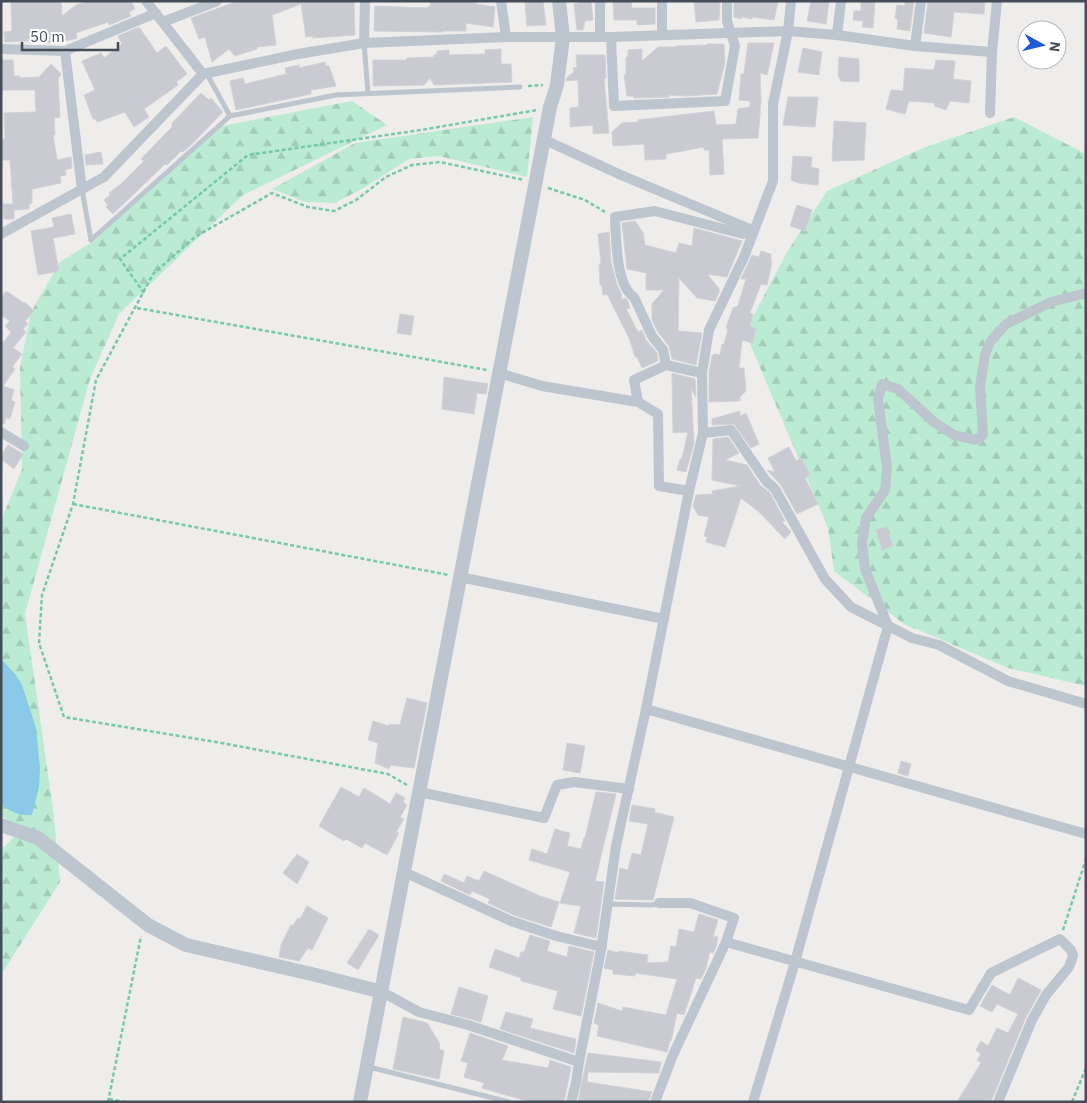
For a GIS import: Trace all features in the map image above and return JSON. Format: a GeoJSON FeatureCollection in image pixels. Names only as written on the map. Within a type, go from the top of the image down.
{"type":"FeatureCollection","features":[{"type":"Feature","properties":{"kind":"street"},"geometry":{"type":"LineString","coordinates":[[146,1],[205,74]]}},
{"type":"Feature","properties":{"kind":"street"},"geometry":{"type":"LineString","coordinates":[[163,22],[217,1]]}},
{"type":"Feature","properties":{"kind":"street"},"geometry":{"type":"LineString","coordinates":[[364,43],[365,1]]}},
{"type":"Feature","properties":{"kind":"street"},"geometry":{"type":"LineString","coordinates":[[501,1],[506,38]]}},
{"type":"Feature","properties":{"kind":"street"},"geometry":{"type":"LineString","coordinates":[[360,1102],[550,107],[557,84],[563,37],[559,1]]}},
{"type":"Feature","properties":{"kind":"street"},"geometry":{"type":"LineString","coordinates":[[600,1],[600,37]]}},
{"type":"Feature","properties":{"kind":"street"},"geometry":{"type":"LineString","coordinates":[[662,1],[662,35]]}},
{"type":"Feature","properties":{"kind":"street"},"geometry":{"type":"LineString","coordinates":[[611,37],[614,106],[724,101],[735,46],[727,21],[727,1]]}},
{"type":"Feature","properties":{"kind":"street"},"geometry":{"type":"LineString","coordinates":[[571,1102],[602,947],[616,846],[646,709],[689,491],[703,433],[702,373],[709,330],[744,257],[750,229],[773,181],[773,104],[788,31],[791,1]]}},
{"type":"Feature","properties":{"kind":"street"},"geometry":{"type":"LineString","coordinates":[[837,36],[841,1]]}},
{"type":"Feature","properties":{"kind":"street"},"geometry":{"type":"LineString","coordinates":[[915,46],[921,1]]}},
{"type":"Feature","properties":{"kind":"street"},"geometry":{"type":"LineString","coordinates":[[990,113],[992,52],[997,1]]}},
{"type":"Feature","properties":{"kind":"street"},"geometry":{"type":"LineString","coordinates":[[1,49],[65,51],[156,13]]}},
{"type":"Feature","properties":{"kind":"street"},"geometry":{"type":"LineString","coordinates":[[1,234],[104,177],[205,74],[298,54],[364,43],[788,31],[915,46],[992,52]]}},
{"type":"Feature","properties":{"kind":"street"},"geometry":{"type":"LineString","coordinates":[[65,51],[82,190]]}},
{"type":"Feature","properties":{"kind":"street"},"geometry":{"type":"LineString","coordinates":[[545,140],[621,175],[750,229]]}},
{"type":"Feature","properties":{"kind":"street"},"geometry":{"type":"LineString","coordinates":[[666,365],[663,350],[652,336],[634,298],[629,294],[622,276],[616,258],[615,217],[655,211],[743,234],[750,229]]}},
{"type":"Feature","properties":{"kind":"street"},"geometry":{"type":"LineString","coordinates":[[753,1102],[795,962],[888,626],[865,568],[862,543],[866,518],[885,490],[887,468],[878,399],[882,384],[898,390],[935,422],[954,435],[975,440],[983,435],[980,387],[985,355],[990,342],[1006,324],[1051,302],[1086,293]]}},
{"type":"Feature","properties":{"kind":"street"},"geometry":{"type":"LineString","coordinates":[[638,402],[634,380],[666,365],[702,373]]}},
{"type":"Feature","properties":{"kind":"street"},"geometry":{"type":"LineString","coordinates":[[499,373],[542,386],[638,402],[658,414],[659,486],[689,491]]}},
{"type":"Feature","properties":{"kind":"street"},"geometry":{"type":"LineString","coordinates":[[703,433],[731,430],[766,481],[775,489],[825,579],[851,607],[912,638],[939,645],[1008,681],[1086,704]]}},
{"type":"Feature","properties":{"kind":"street"},"geometry":{"type":"LineString","coordinates":[[1,432],[24,446]]}},
{"type":"Feature","properties":{"kind":"street"},"geometry":{"type":"LineString","coordinates":[[460,577],[664,619]]}},
{"type":"Feature","properties":{"kind":"street"},"geometry":{"type":"LineString","coordinates":[[646,709],[1086,834]]}},
{"type":"Feature","properties":{"kind":"street"},"geometry":{"type":"LineString","coordinates":[[419,792],[544,818],[558,785],[574,782],[629,789]]}},
{"type":"Feature","properties":{"kind":"street"},"geometry":{"type":"LineString","coordinates":[[1,826],[38,838],[148,925],[186,945],[382,992],[419,1012],[468,1025],[578,1062]]}},
{"type":"Feature","properties":{"kind":"street"},"geometry":{"type":"LineString","coordinates":[[404,872],[478,908],[511,921],[556,936],[602,947]]}},
{"type":"Feature","properties":{"kind":"street"},"geometry":{"type":"LineString","coordinates":[[655,1102],[673,1055],[726,942],[734,918],[690,903],[659,903]]}},
{"type":"Feature","properties":{"kind":"street"},"geometry":{"type":"LineString","coordinates":[[726,942],[969,1010],[991,972],[1060,938],[1073,955],[1070,966],[1046,995],[1032,1020],[998,1102]]}},
{"type":"Feature","properties":{"kind":"lane"},"geometry":{"type":"LineString","coordinates":[[364,43],[368,93]]}},
{"type":"Feature","properties":{"kind":"lane"},"geometry":{"type":"LineString","coordinates":[[205,74],[230,116]]}},
{"type":"Feature","properties":{"kind":"lane"},"geometry":{"type":"LineString","coordinates":[[82,190],[91,240],[230,116],[336,95],[520,87]]}},
{"type":"Feature","properties":{"kind":"lane"},"geometry":{"type":"LineString","coordinates":[[607,904],[650,905],[659,903]]}},
{"type":"Feature","properties":{"kind":"lane"},"geometry":{"type":"LineString","coordinates":[[366,1066],[509,1102]]}},
{"type":"Feature","properties":{"kind":"path"},"geometry":{"type":"LineString","coordinates":[[520,87],[557,84]]}},
{"type":"Feature","properties":{"kind":"path"},"geometry":{"type":"LineString","coordinates":[[144,293],[120,259],[248,155],[421,130],[550,107]]}},
{"type":"Feature","properties":{"kind":"path"},"geometry":{"type":"LineString","coordinates":[[419,792],[388,774],[216,742],[64,717],[39,643],[42,595],[73,504],[96,380],[137,308],[153,274],[195,236],[272,193],[308,207],[334,211],[356,200],[386,177],[412,165],[440,162],[524,180]]}},
{"type":"Feature","properties":{"kind":"path"},"geometry":{"type":"LineString","coordinates":[[546,187],[585,200],[615,217]]}},
{"type":"Feature","properties":{"kind":"path"},"geometry":{"type":"LineString","coordinates":[[137,308],[499,373]]}},
{"type":"Feature","properties":{"kind":"path"},"geometry":{"type":"LineString","coordinates":[[73,504],[460,577]]}},
{"type":"Feature","properties":{"kind":"path"},"geometry":{"type":"LineString","coordinates":[[1060,938],[1086,858]]}},
{"type":"Feature","properties":{"kind":"path"},"geometry":{"type":"LineString","coordinates":[[125,1102],[108,1100],[143,930],[148,925]]}},
{"type":"Feature","properties":{"kind":"path"},"geometry":{"type":"LineString","coordinates":[[1072,1102],[1086,1068]]}},
{"type":"Feature","properties":{"kind":"green space"},"geometry":{"type":"Polygon","coordinates":[[[352,101],[387,125],[243,195],[119,314],[90,379],[25,614],[53,809],[60,882],[1,975],[1,850],[23,828],[1,816],[1,521],[22,469],[20,368],[31,312],[60,262],[95,240],[217,127],[352,101]]]}},
{"type":"Feature","properties":{"kind":"green space"},"geometry":{"type":"Polygon","coordinates":[[[533,117],[527,177],[439,156],[409,159],[362,189],[335,203],[305,202],[272,189],[355,143],[533,117]]]}},
{"type":"Feature","properties":{"kind":"green space"},"geometry":{"type":"Polygon","coordinates":[[[1014,117],[1086,154],[1086,686],[1008,668],[904,624],[834,571],[828,528],[745,332],[787,252],[827,191],[923,148],[1014,117]]]}},
{"type":"Feature","properties":{"kind":"water"},"geometry":{"type":"Polygon","coordinates":[[[1,659],[16,675],[22,685],[36,728],[40,768],[39,787],[32,815],[15,813],[1,804],[1,659]]]}},
{"type":"Feature","properties":{"kind":"building"},"geometry":{"type":"Polygon","coordinates":[[[11,1],[61,1],[62,16],[76,5],[89,1],[131,1],[135,9],[129,12],[131,16],[109,25],[108,22],[76,33],[77,38],[70,40],[47,43],[47,40],[5,42],[4,32],[12,31],[11,1]]]}},
{"type":"Feature","properties":{"kind":"building"},"geometry":{"type":"Polygon","coordinates":[[[238,1],[354,1],[355,35],[306,37],[301,4],[272,15],[276,45],[257,47],[257,49],[235,56],[229,49],[212,62],[205,37],[199,39],[191,18],[238,1]]]}},
{"type":"Feature","properties":{"kind":"building"},"geometry":{"type":"Polygon","coordinates":[[[430,1],[476,1],[476,4],[495,7],[493,27],[466,23],[466,31],[374,31],[375,6],[428,8],[428,6],[431,6],[430,1]]]}},
{"type":"Feature","properties":{"kind":"building"},"geometry":{"type":"Polygon","coordinates":[[[543,1],[546,25],[527,26],[525,2],[543,1]]]}},
{"type":"Feature","properties":{"kind":"building"},"geometry":{"type":"Polygon","coordinates":[[[578,1],[591,1],[593,20],[585,21],[583,30],[577,30],[574,4],[578,3],[578,1]]]}},
{"type":"Feature","properties":{"kind":"building"},"geometry":{"type":"Polygon","coordinates":[[[613,1],[631,1],[632,8],[655,8],[655,24],[637,25],[637,20],[614,20],[613,1]]]}},
{"type":"Feature","properties":{"kind":"building"},"geometry":{"type":"Polygon","coordinates":[[[694,1],[720,1],[719,20],[696,22],[694,1]]]}},
{"type":"Feature","properties":{"kind":"building"},"geometry":{"type":"Polygon","coordinates":[[[734,1],[778,1],[774,20],[734,17],[734,1]]]}},
{"type":"Feature","properties":{"kind":"building"},"geometry":{"type":"Polygon","coordinates":[[[811,1],[829,1],[826,24],[807,21],[811,1]]]}},
{"type":"Feature","properties":{"kind":"building"},"geometry":{"type":"Polygon","coordinates":[[[861,1],[875,1],[873,28],[862,27],[863,21],[853,20],[854,11],[861,11],[861,1]]]}},
{"type":"Feature","properties":{"kind":"building"},"geometry":{"type":"Polygon","coordinates":[[[905,1],[914,1],[910,31],[897,29],[898,20],[895,18],[897,5],[905,6],[905,1]]]}},
{"type":"Feature","properties":{"kind":"building"},"geometry":{"type":"Polygon","coordinates":[[[928,1],[985,1],[984,14],[954,12],[951,37],[924,33],[928,1]]]}},
{"type":"Feature","properties":{"kind":"building"},"geometry":{"type":"Polygon","coordinates":[[[139,27],[157,53],[166,46],[187,74],[176,82],[178,85],[144,109],[149,117],[134,127],[125,112],[97,122],[96,119],[93,119],[84,95],[95,90],[82,61],[101,53],[104,58],[122,44],[118,36],[139,27]]]}},
{"type":"Feature","properties":{"kind":"building"},"geometry":{"type":"Polygon","coordinates":[[[748,43],[774,43],[767,75],[760,73],[761,102],[758,138],[722,139],[724,174],[710,175],[709,150],[704,150],[704,147],[666,154],[666,159],[645,160],[644,144],[613,146],[612,132],[622,123],[638,122],[638,120],[714,111],[716,125],[736,124],[738,109],[750,107],[750,101],[739,100],[741,74],[744,74],[748,43]]]}},
{"type":"Feature","properties":{"kind":"building"},"geometry":{"type":"Polygon","coordinates":[[[724,44],[725,62],[717,94],[634,98],[633,96],[627,96],[624,75],[626,75],[628,50],[642,49],[642,61],[658,47],[724,44]]]}},
{"type":"Feature","properties":{"kind":"building"},"geometry":{"type":"Polygon","coordinates":[[[803,48],[822,52],[819,75],[798,72],[803,48]]]}},
{"type":"Feature","properties":{"kind":"building"},"geometry":{"type":"Polygon","coordinates":[[[501,49],[501,64],[511,64],[512,82],[434,85],[430,78],[424,85],[373,86],[373,60],[407,60],[407,58],[434,57],[437,51],[449,50],[449,55],[485,54],[485,50],[501,49]]]}},
{"type":"Feature","properties":{"kind":"building"},"geometry":{"type":"Polygon","coordinates":[[[576,55],[605,55],[606,78],[604,79],[609,133],[593,134],[593,125],[570,127],[570,108],[579,107],[578,80],[566,81],[567,77],[574,72],[573,68],[577,67],[576,55]]]}},
{"type":"Feature","properties":{"kind":"building"},"geometry":{"type":"Polygon","coordinates":[[[839,57],[859,59],[859,82],[841,81],[838,75],[839,57]]]}},
{"type":"Feature","properties":{"kind":"building"},"geometry":{"type":"Polygon","coordinates":[[[1,60],[13,60],[14,76],[20,76],[20,78],[39,77],[51,64],[61,74],[58,79],[60,117],[54,118],[55,135],[53,135],[57,160],[71,157],[72,168],[65,170],[66,175],[60,176],[61,183],[32,189],[32,203],[29,204],[29,209],[14,210],[14,219],[4,219],[3,204],[13,204],[10,160],[1,160],[1,139],[5,139],[4,113],[36,112],[35,90],[1,90],[1,60]]]}},
{"type":"Feature","properties":{"kind":"building"},"geometry":{"type":"Polygon","coordinates":[[[936,60],[955,61],[953,79],[971,81],[969,103],[950,101],[946,110],[934,106],[935,103],[909,101],[905,114],[886,109],[891,90],[903,91],[905,68],[934,70],[936,60]]]}},
{"type":"Feature","properties":{"kind":"building"},"geometry":{"type":"Polygon","coordinates":[[[325,62],[326,66],[329,66],[336,86],[311,90],[311,94],[236,110],[230,81],[243,78],[245,84],[286,74],[285,68],[299,65],[299,68],[325,62]]]}},
{"type":"Feature","properties":{"kind":"building"},"geometry":{"type":"Polygon","coordinates":[[[201,93],[209,100],[211,98],[223,112],[192,144],[183,152],[181,151],[167,165],[165,164],[113,214],[106,207],[108,205],[104,200],[110,195],[109,193],[144,161],[141,159],[201,93]]]}},
{"type":"Feature","properties":{"kind":"building"},"geometry":{"type":"Polygon","coordinates":[[[788,97],[818,97],[815,127],[783,125],[788,97]]]}},
{"type":"Feature","properties":{"kind":"building"},"geometry":{"type":"Polygon","coordinates":[[[834,121],[866,123],[864,160],[832,161],[834,121]]]}},
{"type":"Feature","properties":{"kind":"building"},"geometry":{"type":"Polygon","coordinates":[[[101,152],[103,164],[86,165],[85,155],[101,152]]]}},
{"type":"Feature","properties":{"kind":"building"},"geometry":{"type":"Polygon","coordinates":[[[793,156],[812,157],[811,167],[819,169],[818,185],[798,183],[791,180],[793,156]]]}},
{"type":"Feature","properties":{"kind":"building"},"geometry":{"type":"Polygon","coordinates":[[[797,205],[812,210],[805,231],[790,226],[797,205]]]}},
{"type":"Feature","properties":{"kind":"building"},"geometry":{"type":"Polygon","coordinates":[[[71,214],[75,234],[53,238],[59,271],[38,275],[31,231],[54,227],[52,218],[71,214]]]}},
{"type":"Feature","properties":{"kind":"building"},"geometry":{"type":"Polygon","coordinates":[[[635,221],[643,232],[645,245],[676,253],[679,243],[692,246],[694,228],[742,241],[727,277],[707,274],[720,290],[715,301],[697,298],[679,278],[678,331],[702,333],[696,365],[672,359],[669,346],[658,332],[652,320],[652,304],[664,290],[646,290],[646,273],[627,269],[622,223],[635,221]]]}},
{"type":"Feature","properties":{"kind":"building"},"geometry":{"type":"Polygon","coordinates":[[[609,232],[611,262],[622,300],[625,298],[628,301],[630,308],[626,309],[638,332],[642,330],[646,340],[657,353],[658,361],[642,368],[637,357],[635,357],[630,340],[607,294],[603,295],[602,286],[600,285],[599,264],[601,264],[598,234],[609,232]]]}},
{"type":"Feature","properties":{"kind":"building"},"geometry":{"type":"Polygon","coordinates":[[[761,251],[771,254],[772,262],[767,285],[761,284],[750,313],[753,314],[750,326],[756,329],[752,343],[742,340],[739,368],[744,368],[746,391],[740,397],[740,401],[709,402],[709,374],[712,356],[714,354],[720,355],[728,329],[726,328],[728,322],[733,308],[738,306],[746,279],[741,279],[752,255],[759,257],[761,251]]]}},
{"type":"Feature","properties":{"kind":"building"},"geometry":{"type":"Polygon","coordinates":[[[6,291],[25,302],[34,311],[25,321],[28,324],[23,329],[26,332],[13,348],[22,354],[12,367],[15,369],[3,386],[14,390],[11,400],[15,402],[10,419],[6,418],[4,424],[1,424],[1,340],[4,342],[11,332],[5,326],[10,321],[1,315],[1,298],[6,291]]]}},
{"type":"Feature","properties":{"kind":"building"},"geometry":{"type":"Polygon","coordinates":[[[400,314],[414,316],[411,335],[397,333],[400,314]]]}},
{"type":"Feature","properties":{"kind":"building"},"geometry":{"type":"Polygon","coordinates":[[[672,373],[695,379],[696,397],[691,389],[694,443],[686,472],[677,470],[680,459],[682,459],[688,432],[673,433],[672,373]]]}},
{"type":"Feature","properties":{"kind":"building"},"geometry":{"type":"Polygon","coordinates":[[[444,377],[488,384],[486,394],[477,393],[474,414],[442,409],[444,377]]]}},
{"type":"Feature","properties":{"kind":"building"},"geometry":{"type":"Polygon","coordinates":[[[740,411],[740,416],[746,413],[759,444],[751,448],[734,424],[712,425],[712,419],[740,411]]]}},
{"type":"Feature","properties":{"kind":"building"},"geometry":{"type":"Polygon","coordinates":[[[728,437],[739,453],[725,460],[747,465],[760,485],[770,493],[785,521],[782,522],[791,532],[785,539],[759,512],[741,498],[725,547],[706,542],[707,537],[704,536],[709,517],[698,515],[693,506],[696,495],[713,494],[712,491],[740,486],[712,480],[713,439],[728,437]]]}},
{"type":"Feature","properties":{"kind":"building"},"geometry":{"type":"Polygon","coordinates":[[[8,445],[23,454],[14,469],[1,459],[8,445]]]}},
{"type":"Feature","properties":{"kind":"building"},"geometry":{"type":"Polygon","coordinates":[[[789,447],[796,461],[801,458],[810,475],[805,478],[818,504],[797,514],[781,485],[767,470],[775,472],[768,458],[789,447]]]}},
{"type":"Feature","properties":{"kind":"building"},"geometry":{"type":"Polygon","coordinates":[[[886,527],[893,546],[882,550],[876,530],[886,527]]]}},
{"type":"Feature","properties":{"kind":"building"},"geometry":{"type":"Polygon","coordinates":[[[407,698],[427,703],[414,768],[391,765],[389,769],[375,763],[378,743],[368,740],[373,721],[389,726],[389,724],[400,725],[407,698]]]}},
{"type":"Feature","properties":{"kind":"building"},"geometry":{"type":"Polygon","coordinates":[[[567,743],[585,746],[580,773],[563,770],[567,743]]]}},
{"type":"Feature","properties":{"kind":"building"},"geometry":{"type":"Polygon","coordinates":[[[901,761],[911,764],[908,776],[898,773],[901,761]]]}},
{"type":"Feature","properties":{"kind":"building"},"geometry":{"type":"Polygon","coordinates":[[[341,787],[359,797],[364,788],[390,804],[396,793],[405,798],[403,802],[407,805],[400,817],[404,819],[396,832],[399,833],[387,855],[365,843],[362,848],[346,839],[344,841],[319,826],[341,787]]]}},
{"type":"Feature","properties":{"kind":"building"},"geometry":{"type":"Polygon","coordinates":[[[596,792],[616,794],[595,881],[604,882],[596,938],[574,933],[581,906],[560,903],[570,872],[529,860],[532,849],[547,854],[555,829],[570,833],[567,846],[581,849],[596,792]]]}},
{"type":"Feature","properties":{"kind":"building"},"geometry":{"type":"Polygon","coordinates":[[[632,805],[655,809],[654,812],[674,817],[653,900],[615,899],[620,868],[628,870],[632,853],[641,855],[648,824],[629,821],[632,805]]]}},
{"type":"Feature","properties":{"kind":"building"},"geometry":{"type":"Polygon","coordinates":[[[297,854],[309,862],[297,884],[283,873],[297,854]]]}},
{"type":"Feature","properties":{"kind":"building"},"geometry":{"type":"Polygon","coordinates":[[[484,871],[540,896],[559,902],[551,927],[514,915],[488,903],[490,899],[472,891],[470,895],[441,881],[444,874],[464,883],[467,876],[479,881],[484,871]]]}},
{"type":"Feature","properties":{"kind":"building"},"geometry":{"type":"Polygon","coordinates":[[[307,906],[328,918],[312,950],[308,948],[299,961],[279,957],[281,945],[291,925],[293,926],[298,918],[300,919],[307,906]]]}},
{"type":"Feature","properties":{"kind":"building"},"geometry":{"type":"Polygon","coordinates":[[[699,914],[718,920],[713,936],[718,937],[716,947],[713,953],[710,952],[701,979],[696,978],[684,1015],[677,1013],[667,1052],[597,1036],[599,1025],[594,1023],[598,1003],[622,1011],[623,1007],[666,1015],[677,979],[635,973],[635,976],[613,974],[613,970],[604,968],[608,950],[618,953],[618,951],[648,955],[647,963],[668,962],[671,946],[676,947],[679,929],[694,932],[699,914]]]}},
{"type":"Feature","properties":{"kind":"building"},"geometry":{"type":"Polygon","coordinates":[[[369,929],[379,935],[358,970],[347,963],[369,929]]]}},
{"type":"Feature","properties":{"kind":"building"},"geometry":{"type":"Polygon","coordinates":[[[530,935],[550,941],[547,951],[567,957],[569,946],[594,952],[581,1016],[553,1009],[558,991],[521,981],[521,978],[489,967],[495,949],[519,958],[521,952],[524,952],[530,935]]]}},
{"type":"Feature","properties":{"kind":"building"},"geometry":{"type":"Polygon","coordinates":[[[1018,978],[1041,990],[1026,1017],[992,1099],[990,1102],[957,1102],[981,1063],[977,1060],[981,1054],[976,1050],[981,1041],[988,1046],[997,1028],[1008,1033],[1018,1014],[997,1004],[992,1012],[980,1006],[992,985],[1010,995],[1018,978]]]}},
{"type":"Feature","properties":{"kind":"building"},"geometry":{"type":"Polygon","coordinates":[[[459,987],[488,996],[481,1022],[451,1014],[459,987]]]}},
{"type":"Feature","properties":{"kind":"building"},"geometry":{"type":"Polygon","coordinates":[[[506,1012],[533,1019],[530,1028],[576,1039],[574,1053],[500,1029],[506,1012]]]}},
{"type":"Feature","properties":{"kind":"building"},"geometry":{"type":"Polygon","coordinates":[[[403,1017],[427,1023],[440,1044],[439,1049],[444,1051],[439,1079],[393,1069],[403,1017]]]}},
{"type":"Feature","properties":{"kind":"building"},"geometry":{"type":"Polygon","coordinates":[[[470,1033],[508,1046],[502,1060],[548,1068],[550,1060],[571,1067],[564,1102],[530,1102],[482,1088],[484,1083],[464,1077],[468,1063],[461,1061],[470,1033]]]}},
{"type":"Feature","properties":{"kind":"building"},"geometry":{"type":"Polygon","coordinates":[[[588,1053],[661,1062],[659,1073],[588,1072],[587,1082],[652,1092],[648,1102],[578,1102],[588,1053]]]}}]}
